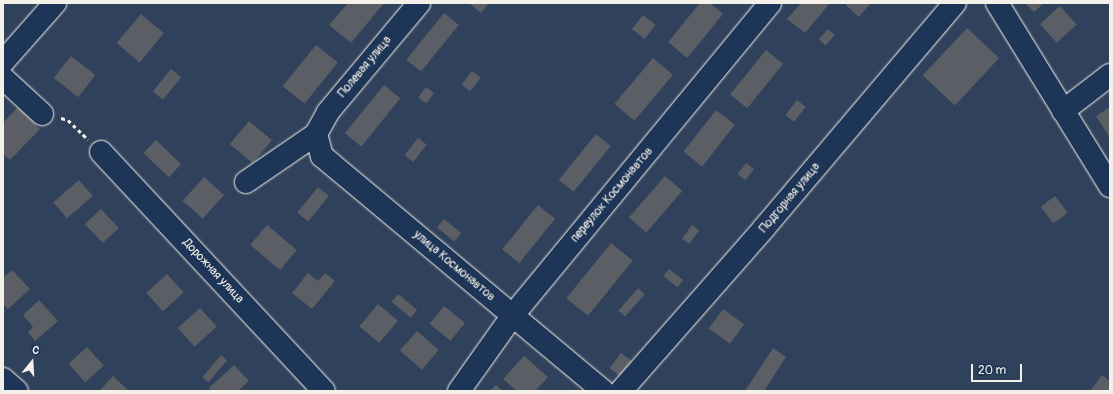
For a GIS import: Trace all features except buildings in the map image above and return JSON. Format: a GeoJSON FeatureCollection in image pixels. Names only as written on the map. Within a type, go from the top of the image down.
{"type":"FeatureCollection","features":[{"type":"Feature","properties":{"kind":"street"},"geometry":{"type":"LineString","coordinates":[[3,62],[55,3]]}},
{"type":"Feature","properties":{"kind":"street","name":"Полевая улица"},"geometry":{"type":"LineString","coordinates":[[316,134],[328,112],[419,3]]}},
{"type":"Feature","properties":{"kind":"street","name":"переулок Космонавтов"},"geometry":{"type":"LineString","coordinates":[[459,391],[513,315],[770,3]]}},
{"type":"Feature","properties":{"kind":"street","name":"Подгорная улица"},"geometry":{"type":"LineString","coordinates":[[621,391],[764,228],[955,3]]}},
{"type":"Feature","properties":{"kind":"street"},"geometry":{"type":"LineString","coordinates":[[997,3],[1110,186]]}},
{"type":"Feature","properties":{"kind":"street"},"geometry":{"type":"LineString","coordinates":[[1063,111],[1110,75]]}},
{"type":"Feature","properties":{"kind":"street"},"geometry":{"type":"LineString","coordinates":[[3,78],[42,114]]}},
{"type":"Feature","properties":{"kind":"street"},"geometry":{"type":"LineString","coordinates":[[246,182],[316,134]]}},
{"type":"Feature","properties":{"kind":"street","name":"улица Космонавтов"},"geometry":{"type":"LineString","coordinates":[[316,134],[322,156],[603,391]]}},
{"type":"Feature","properties":{"kind":"street","name":"Дорожная улица"},"geometry":{"type":"LineString","coordinates":[[101,152],[324,391]]}},
{"type":"Feature","properties":{"kind":"street"},"geometry":{"type":"LineString","coordinates":[[3,379],[17,391]]}},
{"type":"Feature","properties":{"kind":"path"},"geometry":{"type":"LineString","coordinates":[[42,114],[68,120],[101,152]]}}]}
